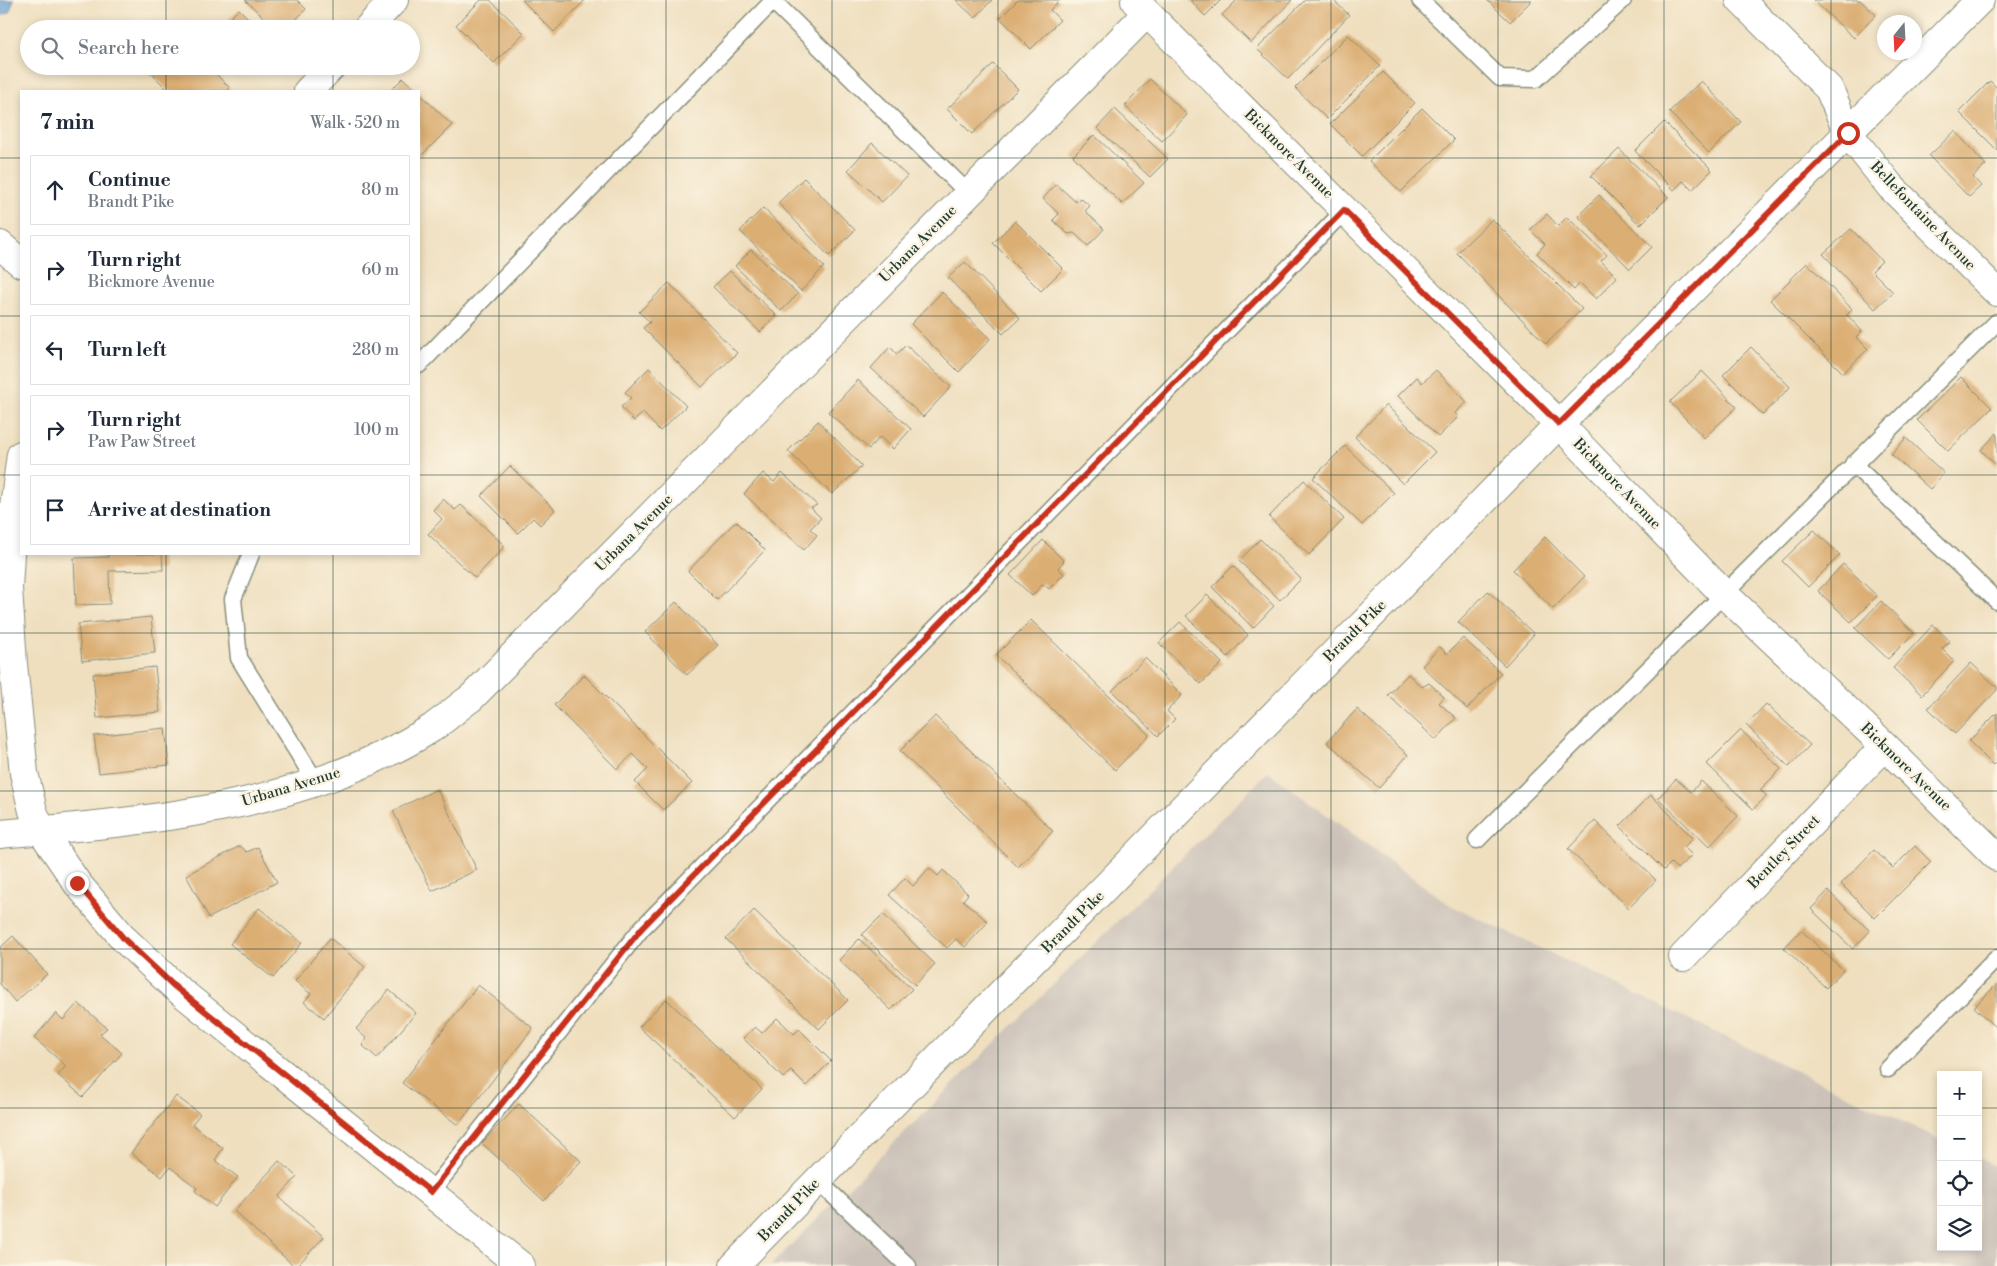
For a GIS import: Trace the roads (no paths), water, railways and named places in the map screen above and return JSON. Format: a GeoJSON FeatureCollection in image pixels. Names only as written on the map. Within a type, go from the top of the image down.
{"type":"FeatureCollection","features":[{"type":"Feature","properties":{"kind":"street"},"geometry":{"type":"LineString","coordinates":[[375,20],[394,0]]}},
{"type":"Feature","properties":{"kind":"street","name":"Bellefontaine Avenue"},"geometry":{"type":"LineString","coordinates":[[1740,0],[1828,88],[1848,133],[1890,186],[1997,292]]}},
{"type":"Feature","properties":{"kind":"street","name":"Brandt Pike"},"geometry":{"type":"LineString","coordinates":[[734,1266],[1088,907],[1220,768],[1980,0]]}},
{"type":"Feature","properties":{"kind":"street","name":"Urbana Avenue"},"geometry":{"type":"LineString","coordinates":[[0,834],[132,822],[223,807],[316,782],[390,752],[433,727],[471,698],[722,445],[860,301],[969,194],[1140,6]]}},
{"type":"Feature","properties":{"kind":"street","name":"Bickmore Avenue"},"geometry":{"type":"LineString","coordinates":[[1140,6],[1559,424],[1723,593],[1885,746],[1997,857]]}},
{"type":"Feature","properties":{"kind":"street"},"geometry":{"type":"LineString","coordinates":[[309,90],[323,75]]}},
{"type":"Feature","properties":{"kind":"street"},"geometry":{"type":"LineString","coordinates":[[0,245],[20,262]]}},
{"type":"Feature","properties":{"kind":"street"},"geometry":{"type":"LineString","coordinates":[[20,462],[12,521],[8,588],[12,664],[24,773],[41,830],[77,883],[107,919],[125,940],[175,987],[521,1266]]}},
{"type":"Feature","properties":{"kind":"street","name":"Bentley Street"},"geometry":{"type":"LineString","coordinates":[[1683,957],[1885,746]]}},
{"type":"Feature","properties":{"kind":"lane"},"geometry":{"type":"LineString","coordinates":[[1420,0],[1500,78],[1536,79],[1623,0]]}},
{"type":"Feature","properties":{"kind":"lane"},"geometry":{"type":"LineString","coordinates":[[420,364],[772,1],[969,194]]}},
{"type":"Feature","properties":{"kind":"lane"},"geometry":{"type":"LineString","coordinates":[[431,1192],[642,928],[1344,210]]}},
{"type":"Feature","properties":{"kind":"lane"},"geometry":{"type":"LineString","coordinates":[[1477,840],[1997,322]]}},
{"type":"Feature","properties":{"kind":"lane"},"geometry":{"type":"LineString","coordinates":[[1853,464],[1997,601]]}},
{"type":"Feature","properties":{"kind":"lane"},"geometry":{"type":"LineString","coordinates":[[251,555],[233,599],[239,658],[316,782]]}},
{"type":"Feature","properties":{"kind":"lane"},"geometry":{"type":"LineString","coordinates":[[1888,1069],[1997,958]]}},
{"type":"Feature","properties":{"kind":"lane"},"geometry":{"type":"LineString","coordinates":[[818,1180],[908,1266]]}},
{"type":"Feature","properties":{"kind":"water"},"geometry":{"type":"Polygon","coordinates":[[[0,0],[14,0],[9,13],[0,16],[0,0]]]}}]}
